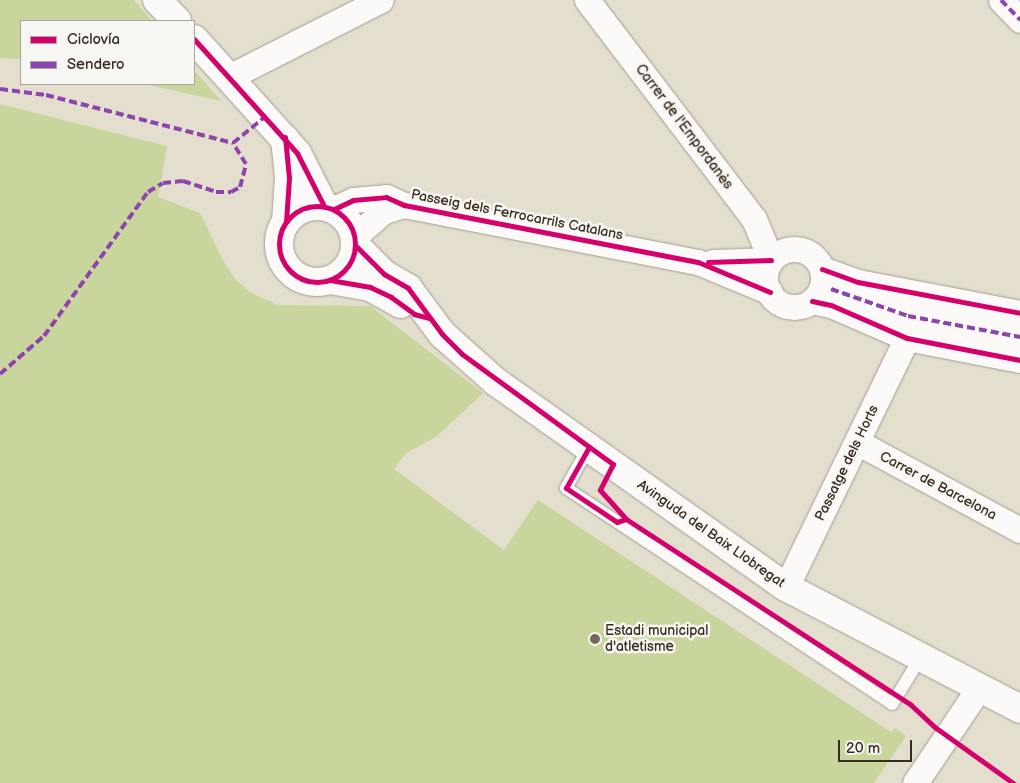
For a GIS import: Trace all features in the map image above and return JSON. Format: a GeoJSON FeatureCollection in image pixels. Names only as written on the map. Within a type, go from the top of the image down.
{"type":"FeatureCollection","features":[{"type":"Feature","properties":{"kind":"main road"},"geometry":{"type":"LineString","coordinates":[[157,0],[176,20]]}},
{"type":"Feature","properties":{"kind":"main road"},"geometry":{"type":"LineString","coordinates":[[195,40],[285,137],[329,207],[348,220],[356,241],[350,265],[330,280],[306,280],[287,267],[279,245],[286,222],[289,178],[285,137]]}},
{"type":"Feature","properties":{"kind":"main road"},"geometry":{"type":"LineString","coordinates":[[286,222],[302,208],[329,207]]}},
{"type":"Feature","properties":{"kind":"main road","name":"Avinguda del Baix Llobregat"},"geometry":{"type":"LineString","coordinates":[[356,241],[384,274],[408,288],[429,318],[462,354],[496,382],[786,587],[1020,710]]}},
{"type":"Feature","properties":{"kind":"main road","name":"Avinguda del Baix Llobregat"},"geometry":{"type":"LineString","coordinates":[[330,280],[370,287],[414,314],[429,318]]}},
{"type":"Feature","properties":{"kind":"street"},"geometry":{"type":"LineString","coordinates":[[229,77],[381,0]]}},
{"type":"Feature","properties":{"kind":"street","name":"Carrer de l'Empordanès"},"geometry":{"type":"LineString","coordinates":[[587,0],[754,219],[771,260]]}},
{"type":"Feature","properties":{"kind":"street"},"geometry":{"type":"LineString","coordinates":[[1000,0],[1020,20]]}},
{"type":"Feature","properties":{"kind":"street","name":"Passeig dels Ferrocarrils Catalans"},"geometry":{"type":"LineString","coordinates":[[329,207],[370,197],[386,197],[404,205],[698,262],[770,292]]}},
{"type":"Feature","properties":{"kind":"street","name":"Passeig dels Ferrocarrils Catalans"},"geometry":{"type":"LineString","coordinates":[[356,241],[384,211],[404,205]]}},
{"type":"Feature","properties":{"kind":"street"},"geometry":{"type":"LineString","coordinates":[[1020,313],[858,282],[822,287],[804,305],[787,305],[770,292],[766,273],[771,260],[783,251],[802,250],[818,260],[822,287],[831,305],[907,338],[1020,360]]}},
{"type":"Feature","properties":{"kind":"street","name":"Passeig dels Ferrocarrils Catalans"},"geometry":{"type":"LineString","coordinates":[[698,262],[771,260]]}},
{"type":"Feature","properties":{"kind":"street"},"geometry":{"type":"LineString","coordinates":[[822,287],[908,316],[1020,337]]}},
{"type":"Feature","properties":{"kind":"street","name":"Passatge dels Horts"},"geometry":{"type":"LineString","coordinates":[[786,587],[907,338]]}},
{"type":"Feature","properties":{"kind":"street","name":"Carrer de Barcelona"},"geometry":{"type":"LineString","coordinates":[[856,442],[1020,530]]}},
{"type":"Feature","properties":{"kind":"street"},"geometry":{"type":"LineString","coordinates":[[915,783],[979,688]]}},
{"type":"Feature","properties":{"kind":"lane"},"geometry":{"type":"LineString","coordinates":[[589,447],[566,488],[892,704],[921,657]]}},
{"type":"Feature","properties":{"kind":"green space"},"geometry":{"type":"Polygon","coordinates":[[[0,0],[134,0],[151,20],[20,20],[20,59],[0,58],[0,0]]]}},
{"type":"Feature","properties":{"kind":"green space"},"geometry":{"type":"Polygon","coordinates":[[[195,71],[221,101],[149,85],[195,85],[195,71]]]}},
{"type":"Feature","properties":{"kind":"green space"},"geometry":{"type":"Polygon","coordinates":[[[0,104],[167,146],[158,197],[200,213],[225,264],[235,279],[251,293],[278,305],[370,306],[483,393],[436,437],[406,453],[394,469],[504,550],[538,500],[891,732],[895,728],[906,736],[874,783],[0,783],[0,104]]]}},
{"type":"Feature","properties":{"kind":"marked path"},"geometry":{"type":"LineString","coordinates":[[1001,0],[1020,20]]}},
{"type":"Feature","properties":{"kind":"marked path"},"geometry":{"type":"LineString","coordinates":[[0,89],[46,95],[233,143]]}},
{"type":"Feature","properties":{"kind":"marked path"},"geometry":{"type":"LineString","coordinates":[[0,374],[44,336],[148,192],[163,183],[183,181],[216,192],[231,192],[240,187],[246,164],[233,143],[266,116]]}},
{"type":"Feature","properties":{"kind":"marked path"},"geometry":{"type":"LineString","coordinates":[[831,289],[908,316],[1020,337]]}},
{"type":"Feature","properties":{"kind":"cycle path"},"geometry":{"type":"LineString","coordinates":[[195,40],[297,153],[324,206]]}},
{"type":"Feature","properties":{"kind":"cycle path"},"geometry":{"type":"LineString","coordinates":[[285,137],[289,178],[286,222]]}},
{"type":"Feature","properties":{"kind":"cycle path"},"geometry":{"type":"LineString","coordinates":[[334,209],[353,200],[386,197],[404,205],[698,262],[770,292]]}},
{"type":"Feature","properties":{"kind":"cycle path"},"geometry":{"type":"LineString","coordinates":[[310,206],[324,206],[338,212],[349,223],[355,237],[355,244],[352,259],[344,271],[324,282],[310,282],[296,276],[285,265],[279,251],[279,237],[285,223],[296,212],[310,206]]}},
{"type":"Feature","properties":{"kind":"cycle path"},"geometry":{"type":"LineString","coordinates":[[356,246],[384,274],[408,288],[442,334],[462,354],[613,464],[600,490],[626,519],[911,705],[936,728],[1013,783]]}},
{"type":"Feature","properties":{"kind":"cycle path"},"geometry":{"type":"LineString","coordinates":[[708,262],[771,260]]}},
{"type":"Feature","properties":{"kind":"cycle path"},"geometry":{"type":"LineString","coordinates":[[822,269],[858,282],[1020,313]]}},
{"type":"Feature","properties":{"kind":"cycle path"},"geometry":{"type":"LineString","coordinates":[[330,280],[370,287],[391,297],[414,314],[429,318]]}},
{"type":"Feature","properties":{"kind":"cycle path"},"geometry":{"type":"LineString","coordinates":[[812,301],[831,305],[907,338],[1020,360]]}},
{"type":"Feature","properties":{"kind":"cycle path"},"geometry":{"type":"LineString","coordinates":[[589,447],[566,488],[617,522],[626,519]]}},
{"type":"Feature","properties":{"kind":"place","name":"Estadi municipal d'atletisme"},"geometry":{"type":"Point","coordinates":[595,639]}}]}
